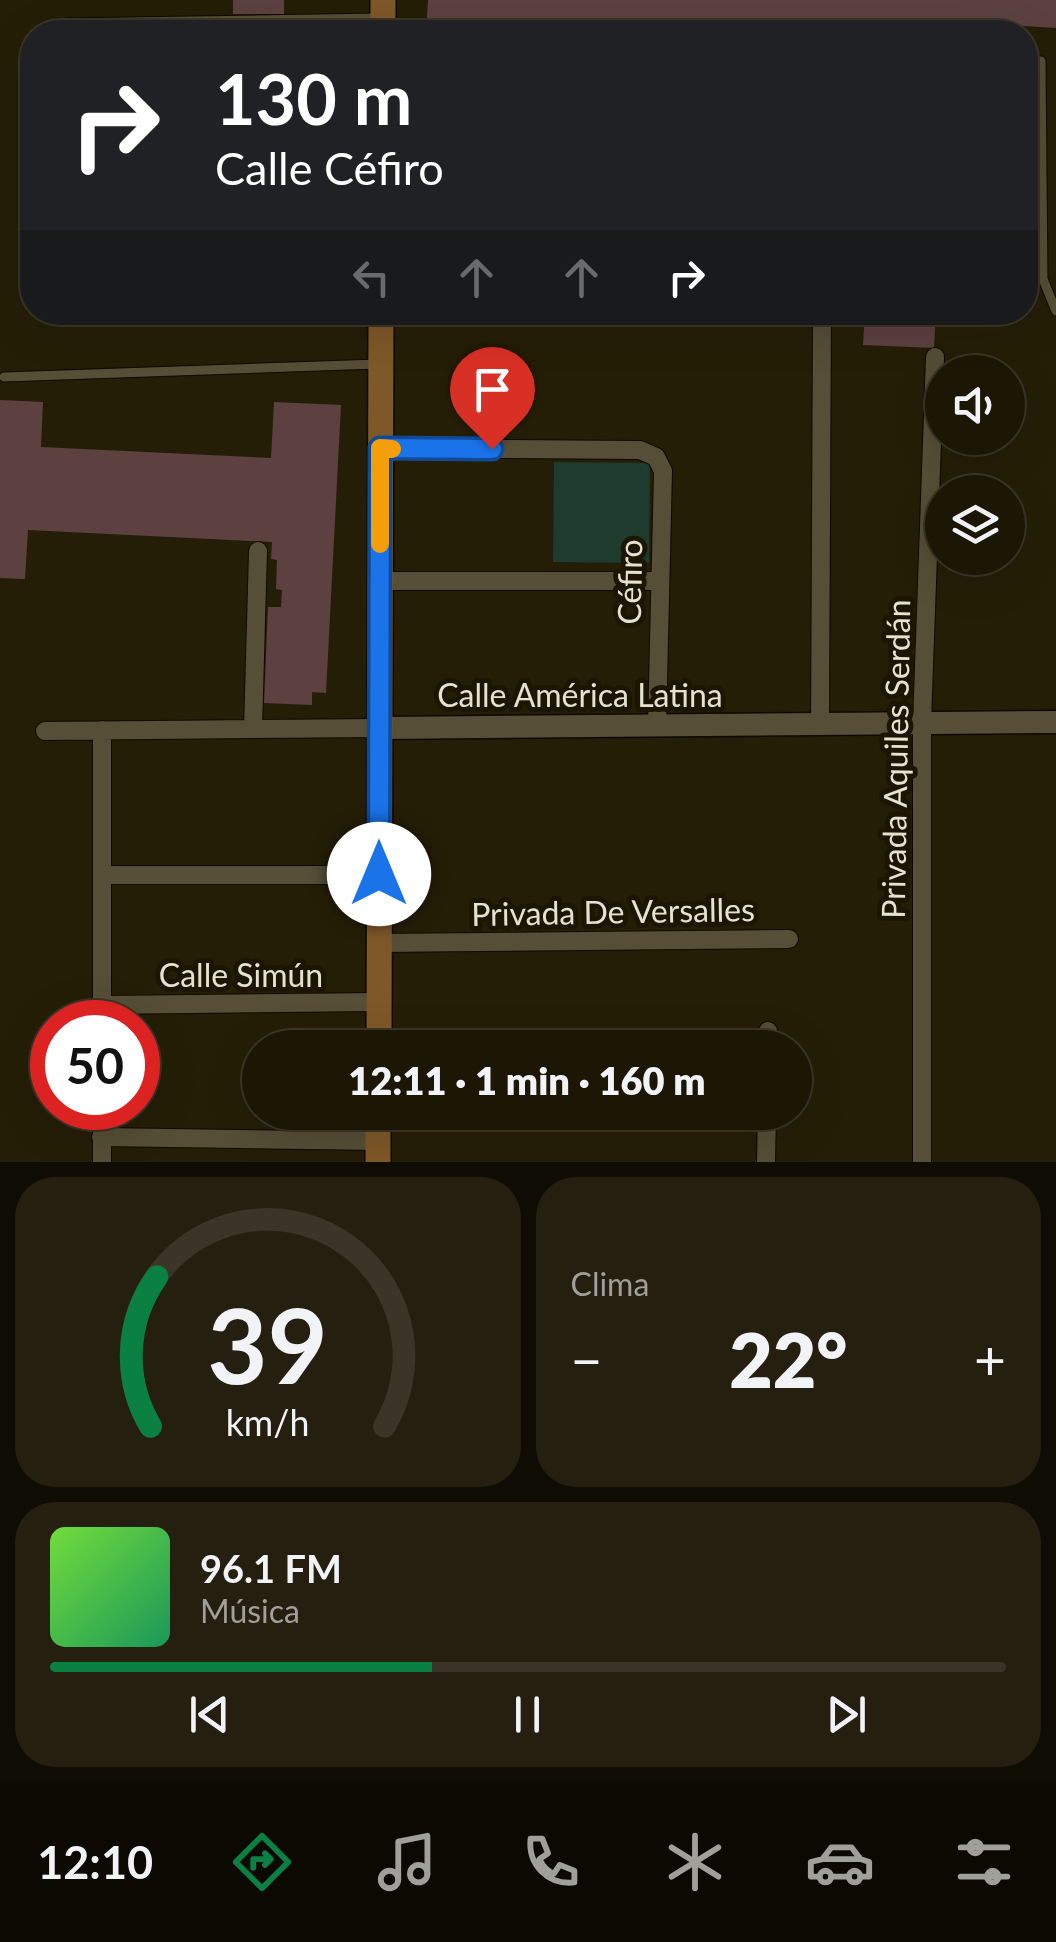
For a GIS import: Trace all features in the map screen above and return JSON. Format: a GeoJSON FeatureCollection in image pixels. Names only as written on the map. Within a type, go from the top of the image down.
{"type":"FeatureCollection","features":[{"type":"Feature","properties":{"kind":"main road"},"geometry":{"type":"LineString","coordinates":[[379,1030],[381,325]]}},
{"type":"Feature","properties":{"kind":"street"},"geometry":{"type":"LineString","coordinates":[[820,725],[822,325]]}},
{"type":"Feature","properties":{"kind":"street","name":"Céfiro"},"geometry":{"type":"LineString","coordinates":[[380,448],[640,450],[656,457],[662,471],[657,726]]}},
{"type":"Feature","properties":{"kind":"street","name":"Privada Aquiles Serdán"},"geometry":{"type":"LineString","coordinates":[[922,1162],[922,723],[932,455]]}},
{"type":"Feature","properties":{"kind":"street"},"geometry":{"type":"LineString","coordinates":[[253,729],[258,551]]}},
{"type":"Feature","properties":{"kind":"street"},"geometry":{"type":"LineString","coordinates":[[379,581],[658,581]]}},
{"type":"Feature","properties":{"kind":"street","name":"Calle América Latina"},"geometry":{"type":"LineString","coordinates":[[45,731],[1056,722]]}},
{"type":"Feature","properties":{"kind":"street"},"geometry":{"type":"LineString","coordinates":[[102,730],[102,1000]]}},
{"type":"Feature","properties":{"kind":"street"},"geometry":{"type":"LineString","coordinates":[[102,876],[379,874]]}},
{"type":"Feature","properties":{"kind":"street","name":"Privada De Versalles"},"geometry":{"type":"LineString","coordinates":[[378,944],[789,939]]}},
{"type":"Feature","properties":{"kind":"street","name":"Calle Simún"},"geometry":{"type":"LineString","coordinates":[[160,1011],[380,1002]]}},
{"type":"Feature","properties":{"kind":"street"},"geometry":{"type":"LineString","coordinates":[[102,1130],[102,1162]]}},
{"type":"Feature","properties":{"kind":"street"},"geometry":{"type":"LineString","coordinates":[[766,1162],[767,1130]]}},
{"type":"Feature","properties":{"kind":"street"},"geometry":{"type":"LineString","coordinates":[[102,1136],[378,1152]]}},
{"type":"Feature","properties":{"kind":"lane"},"geometry":{"type":"LineString","coordinates":[[225,20],[383,17]]}},
{"type":"Feature","properties":{"kind":"lane"},"geometry":{"type":"LineString","coordinates":[[1041,60],[1043,279],[1056,312]]}},
{"type":"Feature","properties":{"kind":"lane"},"geometry":{"type":"LineString","coordinates":[[4,377],[381,364]]}},
{"type":"Feature","properties":{"kind":"green space"},"geometry":{"type":"Polygon","coordinates":[[[554,462],[650,463],[649,563],[553,562],[554,462]]]}},
{"type":"Feature","properties":{"kind":"building"},"geometry":{"type":"Polygon","coordinates":[[[233,0],[284,0],[284,14],[233,14],[233,0]]]}},
{"type":"Feature","properties":{"kind":"building"},"geometry":{"type":"Polygon","coordinates":[[[428,0],[1056,0],[1056,28],[1038,27],[1038,20],[427,20],[428,0]]]}},
{"type":"Feature","properties":{"kind":"building"},"geometry":{"type":"Polygon","coordinates":[[[864,325],[935,325],[934,348],[863,345],[864,325]]]}},
{"type":"Feature","properties":{"kind":"building"},"geometry":{"type":"Polygon","coordinates":[[[0,400],[43,402],[41,447],[271,458],[274,402],[341,405],[326,693],[312,692],[312,705],[264,703],[268,607],[281,607],[282,590],[276,589],[277,560],[271,559],[272,542],[28,530],[25,579],[0,578],[0,400]]]}},
{"type":"Feature","properties":{"kind":"slow traffic"},"geometry":{"type":"LineString","coordinates":[[380,544],[380,448],[392,449]]}},
{"type":"Feature","properties":{"kind":"route"},"geometry":{"type":"LineString","coordinates":[[379,874],[380,448],[492,449]]}}]}
